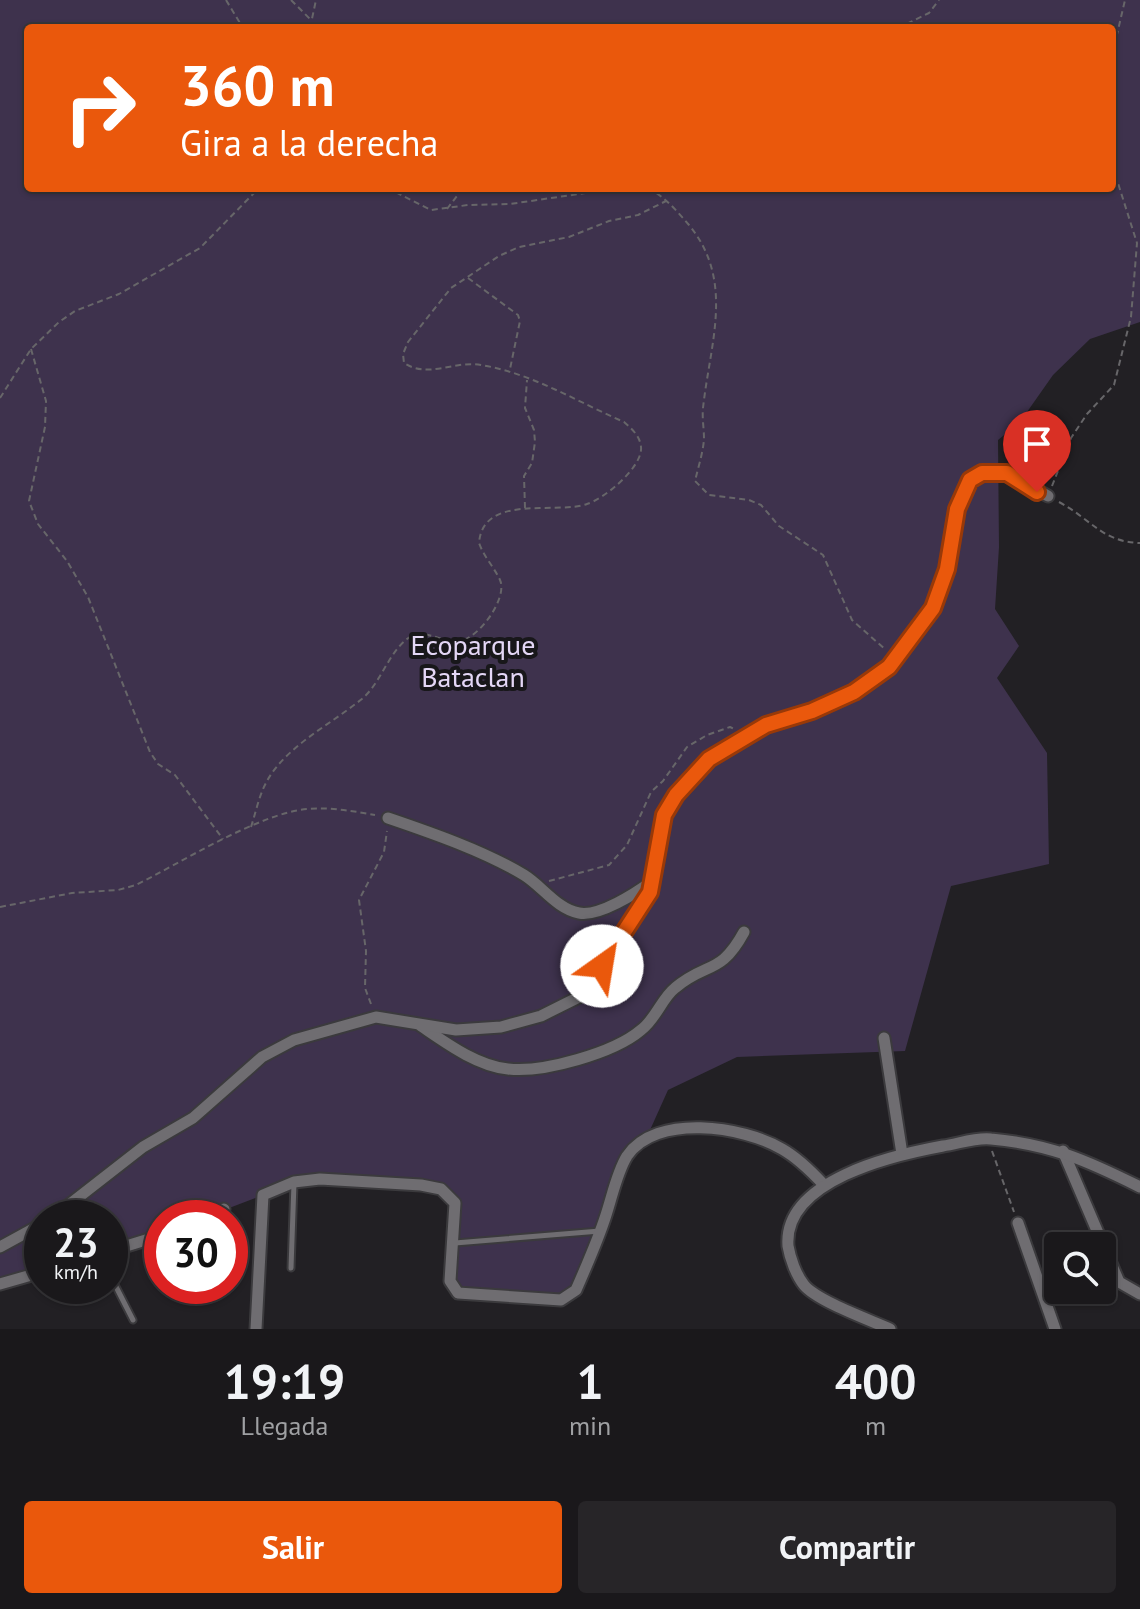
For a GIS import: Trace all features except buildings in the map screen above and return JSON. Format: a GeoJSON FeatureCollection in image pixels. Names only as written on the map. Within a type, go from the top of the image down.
{"type":"FeatureCollection","features":[{"type":"Feature","properties":{"kind":"street"},"geometry":{"type":"LineString","coordinates":[[75,1200],[143,1147],[193,1118],[262,1057],[294,1040],[376,1017],[456,1030],[501,1027],[541,1016],[579,997],[594,983],[610,949],[642,907],[651,882],[664,815],[676,795],[709,759],[766,725],[812,711],[854,692],[889,667],[896,658],[933,608],[947,569],[957,509],[970,480],[982,473],[1007,473],[1048,496]]}},
{"type":"Feature","properties":{"kind":"street"},"geometry":{"type":"LineString","coordinates":[[388,818],[428,832],[525,876],[555,901],[580,913],[595,911],[633,895],[651,882]]}},
{"type":"Feature","properties":{"kind":"street"},"geometry":{"type":"LineString","coordinates":[[417,1024],[470,1056],[507,1069],[541,1067],[594,1054],[623,1043],[643,1029],[661,1009],[671,991],[693,974],[722,963],[733,952],[744,932]]}},
{"type":"Feature","properties":{"kind":"street"},"geometry":{"type":"LineString","coordinates":[[884,1038],[902,1154]]}},
{"type":"Feature","properties":{"kind":"street"},"geometry":{"type":"LineString","coordinates":[[256,1329],[263,1195],[294,1182],[320,1179],[441,1189],[455,1203],[450,1281],[458,1293],[561,1300],[576,1290],[601,1231],[625,1159],[646,1139],[673,1130],[701,1127],[729,1129],[756,1136],[793,1156],[824,1185]]}},
{"type":"Feature","properties":{"kind":"street"},"geometry":{"type":"LineString","coordinates":[[890,1329],[804,1286],[789,1257],[788,1238],[792,1220],[803,1202],[824,1185],[902,1154],[988,1138],[1063,1151],[1140,1187]]}},
{"type":"Feature","properties":{"kind":"street"},"geometry":{"type":"LineString","coordinates":[[1063,1151],[1119,1282],[1140,1294]]}},
{"type":"Feature","properties":{"kind":"street"},"geometry":{"type":"LineString","coordinates":[[1018,1223],[1055,1329]]}},
{"type":"Feature","properties":{"kind":"street"},"geometry":{"type":"LineString","coordinates":[[0,1247],[24,1234]]}},
{"type":"Feature","properties":{"kind":"street"},"geometry":{"type":"LineString","coordinates":[[0,1284],[24,1277]]}},
{"type":"Feature","properties":{"kind":"lane"},"geometry":{"type":"LineString","coordinates":[[291,1268],[294,1182]]}},
{"type":"Feature","properties":{"kind":"lane"},"geometry":{"type":"LineString","coordinates":[[452,1243],[601,1231]]}},
{"type":"Feature","properties":{"kind":"lane"},"geometry":{"type":"LineString","coordinates":[[125,1304],[133,1320]]}},
{"type":"Feature","properties":{"kind":"path"},"geometry":{"type":"LineString","coordinates":[[226,0],[241,24]]}},
{"type":"Feature","properties":{"kind":"path"},"geometry":{"type":"LineString","coordinates":[[291,0],[312,21]]}},
{"type":"Feature","properties":{"kind":"path"},"geometry":{"type":"LineString","coordinates":[[311,24],[316,0]]}},
{"type":"Feature","properties":{"kind":"path"},"geometry":{"type":"LineString","coordinates":[[906,24],[929,13],[939,0]]}},
{"type":"Feature","properties":{"kind":"path"},"geometry":{"type":"LineString","coordinates":[[1116,39],[1125,0]]}},
{"type":"Feature","properties":{"kind":"path"},"geometry":{"type":"LineString","coordinates":[[1116,175],[1137,243],[1131,317],[1114,385],[1087,414],[1071,438],[1048,496],[1081,513],[1108,538],[1140,543]]}},
{"type":"Feature","properties":{"kind":"path"},"geometry":{"type":"LineString","coordinates":[[0,398],[31,349],[75,311],[119,294],[200,248],[255,192]]}},
{"type":"Feature","properties":{"kind":"path"},"geometry":{"type":"LineString","coordinates":[[395,192],[431,210],[510,204],[592,192]]}},
{"type":"Feature","properties":{"kind":"path"},"geometry":{"type":"LineString","coordinates":[[445,210],[460,192]]}},
{"type":"Feature","properties":{"kind":"path"},"geometry":{"type":"LineString","coordinates":[[654,192],[697,235],[713,267],[716,291],[714,349],[703,409],[704,441],[695,481],[709,495],[749,500],[761,505],[779,526],[823,555],[852,620],[896,658]]}},
{"type":"Feature","properties":{"kind":"path"},"geometry":{"type":"LineString","coordinates":[[251,827],[264,785],[272,772],[329,721],[365,696],[410,636],[422,634],[460,641],[474,634],[502,597],[500,581],[486,561],[479,543],[479,535],[486,524],[497,515],[525,508],[590,504],[626,478],[640,456],[641,446],[634,431],[624,422],[510,371],[474,364],[422,371],[404,363],[403,354],[408,342],[451,288],[519,247],[569,237],[609,221],[638,215],[666,201]]}},
{"type":"Feature","properties":{"kind":"path"},"geometry":{"type":"LineString","coordinates":[[467,277],[518,315],[520,321],[510,371]]}},
{"type":"Feature","properties":{"kind":"path"},"geometry":{"type":"LineString","coordinates":[[31,349],[46,401],[45,427],[29,501],[38,524],[67,561],[88,597],[150,752],[158,764],[175,775],[224,841]]}},
{"type":"Feature","properties":{"kind":"path"},"geometry":{"type":"LineString","coordinates":[[525,508],[524,476],[532,463],[535,442],[534,430],[525,408],[527,379]]}},
{"type":"Feature","properties":{"kind":"path"},"geometry":{"type":"LineString","coordinates":[[532,882],[558,880],[609,865],[627,845],[651,792],[663,781],[687,747],[707,735],[730,727],[749,735]]}},
{"type":"Feature","properties":{"kind":"path"},"geometry":{"type":"LineString","coordinates":[[0,907],[136,885],[270,818],[304,809],[337,808],[388,818],[384,852],[359,900],[366,951],[365,988],[376,1017]]}},
{"type":"Feature","properties":{"kind":"path"},"geometry":{"type":"LineString","coordinates":[[988,1138],[1018,1223]]}},
{"type":"Feature","properties":{"kind":"green space","name":"Ecoparque Bataclan"},"geometry":{"type":"Polygon","coordinates":[[[0,0],[1140,0],[1140,322],[1090,339],[1053,375],[1020,422],[998,440],[999,547],[995,609],[1019,646],[997,678],[1047,753],[1049,864],[951,886],[905,1051],[737,1057],[668,1090],[646,1139],[633,1149],[570,1296],[453,1289],[455,1203],[441,1189],[320,1179],[248,1201],[144,1200],[144,1241],[128,1245],[128,1200],[24,1200],[24,1277],[0,1284],[0,0]]]}},
{"type":"Feature","properties":{"kind":"route"},"geometry":{"type":"LineString","coordinates":[[602,966],[610,949],[650,892],[664,815],[676,795],[709,759],[766,725],[812,711],[854,692],[889,667],[925,623],[933,608],[947,569],[957,509],[970,480],[994,470],[1007,473],[1037,492]]}}]}
